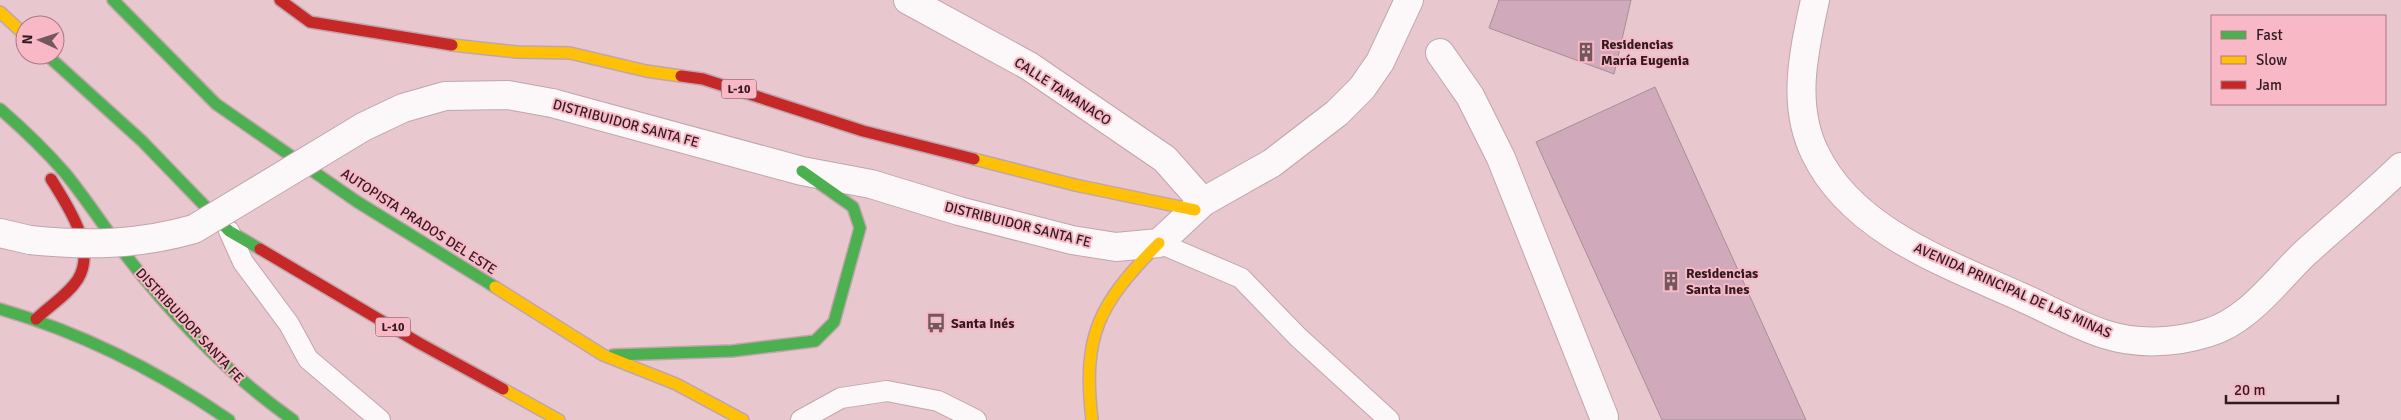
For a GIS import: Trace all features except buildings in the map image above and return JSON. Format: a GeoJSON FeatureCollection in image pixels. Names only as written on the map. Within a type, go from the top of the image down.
{"type":"FeatureCollection","features":[{"type":"Feature","properties":{"kind":"main road","name":"AUTOPISTA PRADOS DEL ESTE"},"geometry":{"type":"LineString","coordinates":[[113,0],[216,104],[356,201],[603,355],[676,384],[742,420]]}},
{"type":"Feature","properties":{"kind":"main road","name":"L-10"},"geometry":{"type":"LineString","coordinates":[[280,0],[310,22],[461,46],[517,52],[570,54],[646,71],[703,79],[863,131],[1075,185],[1199,206]]}},
{"type":"Feature","properties":{"kind":"main road"},"geometry":{"type":"LineString","coordinates":[[0,12],[15,26]]}},
{"type":"Feature","properties":{"kind":"main road","name":"L-10"},"geometry":{"type":"LineString","coordinates":[[58,65],[142,142],[229,231],[419,343],[560,420]]}},
{"type":"Feature","properties":{"kind":"main road","name":"DISTRIBUIDOR SANTA FE"},"geometry":{"type":"LineString","coordinates":[[0,109],[27,133],[71,180],[128,258],[179,317],[241,381],[293,420]]}},
{"type":"Feature","properties":{"kind":"main road"},"geometry":{"type":"LineString","coordinates":[[27,133],[75,220],[84,254],[79,278],[36,319]]}},
{"type":"Feature","properties":{"kind":"main road"},"geometry":{"type":"LineString","coordinates":[[603,355],[732,351],[815,341],[834,322],[860,228],[853,206],[802,171]]}},
{"type":"Feature","properties":{"kind":"main road"},"geometry":{"type":"LineString","coordinates":[[1092,420],[1089,359],[1093,337],[1123,281],[1159,243]]}},
{"type":"Feature","properties":{"kind":"main road"},"geometry":{"type":"LineString","coordinates":[[0,309],[36,319],[84,337],[182,387],[229,420]]}},
{"type":"Feature","properties":{"kind":"street","name":"CALLE TAMANACO"},"geometry":{"type":"LineString","coordinates":[[908,0],[1028,66],[1157,153],[1165,159],[1199,206]]}},
{"type":"Feature","properties":{"kind":"street"},"geometry":{"type":"LineString","coordinates":[[1159,243],[1199,206],[1272,163],[1337,113],[1362,88],[1380,62],[1409,0]]}},
{"type":"Feature","properties":{"kind":"street","name":"AVENIDA PRINCIPAL DE LAS MINAS"},"geometry":{"type":"LineString","coordinates":[[1815,0],[1800,80],[1804,121],[1814,152],[1832,184],[1858,209],[1892,233],[1936,258],[2105,334],[2140,341],[2175,341],[2210,333],[2239,318],[2304,254],[2401,167]]}},
{"type":"Feature","properties":{"kind":"street"},"geometry":{"type":"LineString","coordinates":[[1440,53],[1470,96],[1501,158],[1604,417]]}},
{"type":"Feature","properties":{"kind":"street","name":"DISTRIBUIDOR SANTA FE"},"geometry":{"type":"LineString","coordinates":[[0,233],[30,240],[92,245],[170,236],[194,229],[363,126],[403,108],[444,96],[508,95],[552,103],[802,171],[871,184],[958,211],[1072,240],[1116,247],[1159,243]]}},
{"type":"Feature","properties":{"kind":"lane"},"geometry":{"type":"LineString","coordinates":[[229,231],[242,262],[288,324],[308,359],[380,420]]}},
{"type":"Feature","properties":{"kind":"lane"},"geometry":{"type":"LineString","coordinates":[[1159,243],[1241,278],[1298,337],[1389,420]]}},
{"type":"Feature","properties":{"kind":"lane"},"geometry":{"type":"LineString","coordinates":[[801,420],[842,398],[887,391],[938,401],[976,420]]}},
{"type":"Feature","properties":{"kind":"traffic: fast"},"geometry":{"type":"LineString","coordinates":[[113,0],[216,104],[356,201],[495,287]]}},
{"type":"Feature","properties":{"kind":"traffic: fast"},"geometry":{"type":"LineString","coordinates":[[58,65],[142,141],[229,231],[260,249]]}},
{"type":"Feature","properties":{"kind":"traffic: fast"},"geometry":{"type":"LineString","coordinates":[[0,109],[34,140],[65,173],[146,281],[184,325],[225,365],[293,420]]}},
{"type":"Feature","properties":{"kind":"traffic: fast"},"geometry":{"type":"LineString","coordinates":[[613,355],[732,351],[815,341],[834,322],[860,228],[853,207],[802,171]]}},
{"type":"Feature","properties":{"kind":"traffic: fast"},"geometry":{"type":"LineString","coordinates":[[0,309],[61,330],[119,355],[175,385],[229,420]]}},
{"type":"Feature","properties":{"kind":"traffic: slow"},"geometry":{"type":"LineString","coordinates":[[0,12],[15,26]]}},
{"type":"Feature","properties":{"kind":"traffic: slow"},"geometry":{"type":"LineString","coordinates":[[452,45],[517,52],[570,53],[646,71],[681,76]]}},
{"type":"Feature","properties":{"kind":"traffic: slow"},"geometry":{"type":"LineString","coordinates":[[974,159],[1075,185],[1195,210]]}},
{"type":"Feature","properties":{"kind":"traffic: slow"},"geometry":{"type":"LineString","coordinates":[[1092,420],[1090,365],[1093,342],[1099,322],[1122,284],[1159,243]]}},
{"type":"Feature","properties":{"kind":"traffic: slow"},"geometry":{"type":"LineString","coordinates":[[495,287],[603,355],[676,384],[743,420]]}},
{"type":"Feature","properties":{"kind":"traffic: slow"},"geometry":{"type":"LineString","coordinates":[[503,389],[559,420]]}},
{"type":"Feature","properties":{"kind":"traffic: jam"},"geometry":{"type":"LineString","coordinates":[[280,0],[310,22],[452,45]]}},
{"type":"Feature","properties":{"kind":"traffic: jam"},"geometry":{"type":"LineString","coordinates":[[681,76],[703,79],[863,131],[974,159]]}},
{"type":"Feature","properties":{"kind":"traffic: jam"},"geometry":{"type":"LineString","coordinates":[[36,319],[74,285],[83,267],[84,254],[78,227],[51,179]]}},
{"type":"Feature","properties":{"kind":"traffic: jam"},"geometry":{"type":"LineString","coordinates":[[260,249],[419,343],[503,389]]}},
{"type":"Feature","properties":{"kind":"place","name":"Residencias María Eugenia"},"geometry":{"type":"Point","coordinates":[1586,52]}},
{"type":"Feature","properties":{"kind":"place","name":"Residencias Santa Ines"},"geometry":{"type":"Point","coordinates":[1671,281]}},
{"type":"Feature","properties":{"kind":"place","name":"Santa Inés"},"geometry":{"type":"Point","coordinates":[936,323]}}]}
